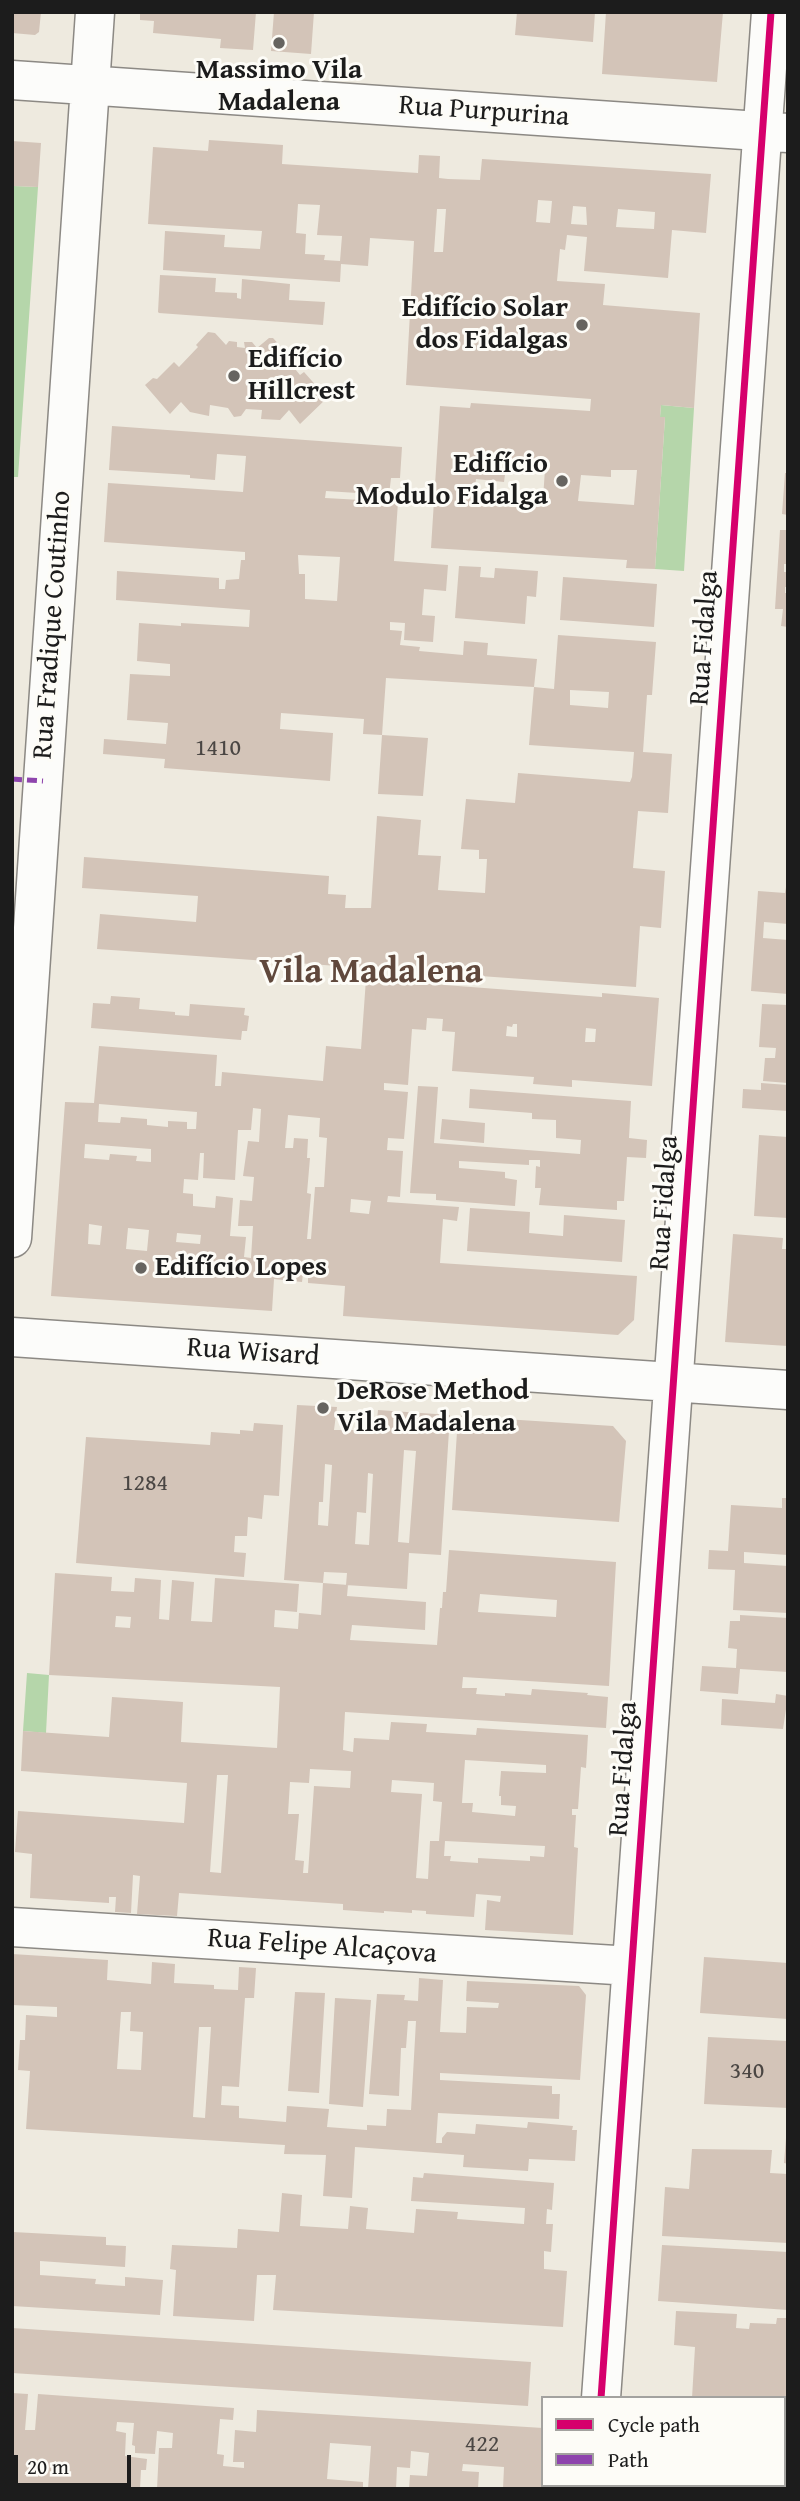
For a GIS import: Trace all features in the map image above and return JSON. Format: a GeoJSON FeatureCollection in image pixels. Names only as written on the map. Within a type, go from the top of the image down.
{"type":"FeatureCollection","features":[{"type":"Feature","properties":{"kind":"street","name":"Rua Fradique Coutinho"},"geometry":{"type":"LineString","coordinates":[[12,1238],[28,780],[95,12]]}},
{"type":"Feature","properties":{"kind":"street","name":"Rua Fidalga"},"geometry":{"type":"LineString","coordinates":[[601,2396],[673,1382],[775,132],[771,12]]}},
{"type":"Feature","properties":{"kind":"street","name":"Rua Purpurina"},"geometry":{"type":"LineString","coordinates":[[12,80],[775,132]]}},
{"type":"Feature","properties":{"kind":"street","name":"Rua Wisard"},"geometry":{"type":"LineString","coordinates":[[12,1336],[788,1390]]}},
{"type":"Feature","properties":{"kind":"street","name":"Rua Felipe Alcaçova"},"geometry":{"type":"LineString","coordinates":[[12,1927],[631,1966]]}},
{"type":"Feature","properties":{"kind":"green space"},"geometry":{"type":"Polygon","coordinates":[[[14,186],[38,187],[18,477],[12,477],[14,186]]]}},
{"type":"Feature","properties":{"kind":"green space"},"geometry":{"type":"Polygon","coordinates":[[[661,405],[694,408],[684,571],[655,569],[665,417],[660,417],[661,405]]]}},
{"type":"Feature","properties":{"kind":"green space"},"geometry":{"type":"Polygon","coordinates":[[[27,1673],[49,1675],[46,1733],[23,1731],[27,1673]]]}},
{"type":"Feature","properties":{"kind":"building"},"geometry":{"type":"Polygon","coordinates":[[[12,12],[41,12],[39,32],[35,35],[12,33],[12,12]]]}},
{"type":"Feature","properties":{"kind":"building"},"geometry":{"type":"Polygon","coordinates":[[[140,12],[256,12],[253,50],[220,48],[221,39],[153,33],[154,21],[140,20],[140,12]]]}},
{"type":"Feature","properties":{"kind":"building"},"geometry":{"type":"Polygon","coordinates":[[[274,12],[314,12],[311,54],[271,51],[274,12]]]}},
{"type":"Feature","properties":{"kind":"building"},"geometry":{"type":"Polygon","coordinates":[[[517,12],[595,12],[593,42],[515,35],[517,12]]]}},
{"type":"Feature","properties":{"kind":"building"},"geometry":{"type":"Polygon","coordinates":[[[606,12],[723,12],[717,82],[602,74],[606,12]]]}},
{"type":"Feature","properties":{"kind":"building"},"geometry":{"type":"Polygon","coordinates":[[[209,140],[283,145],[282,164],[418,173],[419,155],[440,156],[439,178],[448,179],[480,180],[482,159],[711,174],[706,233],[672,230],[668,278],[584,271],[587,237],[567,235],[565,250],[560,249],[557,281],[605,284],[603,305],[700,313],[694,408],[661,405],[660,417],[665,417],[655,569],[626,568],[627,560],[431,548],[440,406],[470,408],[471,403],[590,411],[591,399],[406,385],[414,241],[370,238],[368,266],[341,264],[340,282],[163,270],[165,231],[225,235],[224,247],[260,249],[262,231],[148,224],[153,147],[208,151],[209,140]],[[538,200],[536,222],[550,223],[552,201],[538,200]],[[298,204],[296,233],[306,234],[305,254],[325,255],[324,260],[340,261],[342,236],[317,235],[320,205],[298,204]],[[573,206],[571,224],[587,225],[586,207],[573,206]],[[437,209],[434,252],[443,252],[446,209],[437,209]],[[618,209],[616,227],[654,229],[655,212],[618,209]],[[506,467],[504,482],[476,479],[474,494],[543,499],[545,469],[506,467]],[[611,470],[611,477],[581,475],[578,501],[634,505],[637,470],[611,470]]]}},
{"type":"Feature","properties":{"kind":"building"},"geometry":{"type":"Polygon","coordinates":[[[12,141],[41,143],[38,187],[14,186],[12,141]]]}},
{"type":"Feature","properties":{"kind":"building"},"geometry":{"type":"Polygon","coordinates":[[[160,275],[216,278],[215,292],[237,293],[237,298],[241,299],[242,279],[290,284],[289,300],[325,302],[323,325],[159,313],[160,275]]]}},
{"type":"Feature","properties":{"kind":"building","name":"Edifício Hillcrest"},"geometry":{"type":"Polygon","coordinates":[[[208,332],[215,333],[226,345],[229,341],[237,342],[237,347],[245,348],[244,342],[252,342],[257,348],[269,338],[273,338],[300,375],[304,372],[327,398],[300,424],[289,410],[280,420],[261,419],[262,410],[246,409],[241,416],[234,417],[228,408],[210,405],[209,416],[190,412],[181,402],[170,414],[145,385],[153,378],[157,379],[174,362],[179,367],[208,332]]]}},
{"type":"Feature","properties":{"kind":"building"},"geometry":{"type":"Polygon","coordinates":[[[112,426],[402,447],[400,478],[391,478],[389,495],[326,491],[325,498],[398,502],[394,561],[448,565],[446,591],[424,589],[422,615],[435,616],[433,642],[404,640],[405,623],[390,622],[390,630],[402,631],[400,645],[420,647],[419,651],[463,655],[464,641],[488,643],[487,655],[537,659],[534,687],[386,678],[382,735],[363,734],[364,719],[281,713],[280,729],[333,733],[330,781],[164,768],[165,759],[103,754],[104,739],[166,744],[168,723],[127,720],[130,674],[170,676],[170,664],[137,661],[139,623],[249,627],[250,610],[116,600],[117,571],[219,578],[219,589],[225,589],[226,580],[239,579],[241,560],[245,560],[245,552],[104,542],[108,483],[243,492],[246,456],[217,454],[215,480],[190,478],[190,475],[109,470],[112,426]],[[298,555],[299,574],[305,574],[305,599],[337,601],[340,557],[298,555]]]}},
{"type":"Feature","properties":{"kind":"building"},"geometry":{"type":"Polygon","coordinates":[[[785,473],[788,473],[788,515],[782,514],[785,473]]]}},
{"type":"Feature","properties":{"kind":"building"},"geometry":{"type":"Polygon","coordinates":[[[780,530],[788,530],[788,564],[784,564],[784,572],[788,572],[788,587],[785,587],[785,593],[788,593],[788,627],[781,626],[783,609],[775,609],[780,530]]]}},
{"type":"Feature","properties":{"kind":"building"},"geometry":{"type":"Polygon","coordinates":[[[459,566],[481,567],[480,577],[494,578],[495,568],[538,571],[536,597],[527,596],[525,624],[455,618],[459,566]]]}},
{"type":"Feature","properties":{"kind":"building"},"geometry":{"type":"Polygon","coordinates":[[[563,577],[657,584],[654,627],[560,620],[563,577]]]}},
{"type":"Feature","properties":{"kind":"building"},"geometry":{"type":"Polygon","coordinates":[[[558,635],[656,642],[652,695],[647,695],[643,752],[672,754],[668,813],[638,811],[633,868],[665,871],[661,928],[640,926],[636,987],[97,949],[100,914],[196,922],[198,896],[82,888],[84,857],[329,876],[328,894],[346,895],[345,908],[371,908],[377,816],[421,820],[418,855],[441,856],[438,890],[485,893],[487,859],[479,859],[479,850],[461,849],[466,799],[515,803],[518,773],[630,782],[632,777],[634,752],[529,745],[534,687],[554,689],[558,635]],[[570,690],[570,705],[608,708],[609,692],[570,690]]]}},
{"type":"Feature","properties":{"kind":"building"},"geometry":{"type":"Polygon","coordinates":[[[382,735],[428,738],[423,796],[378,794],[382,735]]]}},
{"type":"Feature","properties":{"kind":"building"},"geometry":{"type":"Polygon","coordinates":[[[786,887],[788,924],[764,922],[763,938],[788,940],[788,994],[751,991],[758,891],[785,893],[786,887]]]}},
{"type":"Feature","properties":{"kind":"building"},"geometry":{"type":"Polygon","coordinates":[[[366,979],[602,997],[602,993],[659,998],[652,1086],[572,1080],[572,1087],[533,1084],[534,1077],[452,1071],[455,1032],[442,1031],[443,1019],[427,1018],[426,1030],[412,1029],[408,1085],[384,1083],[384,1090],[408,1092],[404,1139],[388,1138],[387,1150],[403,1151],[400,1197],[388,1196],[387,1202],[459,1207],[457,1221],[443,1219],[440,1263],[637,1276],[634,1320],[618,1335],[343,1316],[345,1286],[308,1283],[308,1273],[303,1273],[302,1282],[274,1279],[272,1311],[51,1296],[65,1102],[94,1103],[99,1046],[217,1055],[215,1086],[221,1086],[222,1072],[323,1081],[326,1046],[361,1049],[366,979]],[[517,1024],[507,1026],[506,1036],[517,1037],[517,1024]],[[586,1028],[585,1042],[595,1042],[596,1029],[586,1028]],[[99,1104],[98,1122],[120,1123],[121,1117],[147,1119],[147,1125],[168,1127],[168,1121],[187,1122],[187,1129],[196,1129],[197,1112],[99,1104]],[[253,1108],[251,1130],[238,1130],[235,1180],[203,1178],[204,1153],[200,1153],[198,1180],[184,1179],[183,1193],[193,1194],[193,1206],[215,1208],[216,1196],[233,1198],[230,1236],[246,1237],[244,1257],[251,1258],[253,1226],[238,1226],[240,1200],[252,1201],[254,1177],[243,1176],[248,1141],[259,1142],[261,1109],[253,1108]],[[288,1115],[285,1148],[293,1148],[294,1138],[308,1139],[307,1158],[310,1158],[307,1193],[311,1194],[307,1239],[311,1239],[315,1187],[324,1187],[327,1138],[319,1137],[320,1118],[288,1115]],[[85,1144],[84,1158],[109,1160],[110,1154],[137,1156],[136,1161],[151,1162],[151,1149],[85,1144]],[[351,1199],[350,1212],[369,1214],[371,1201],[351,1199]],[[89,1224],[88,1244],[100,1245],[102,1226],[89,1224]],[[128,1228],[126,1249],[147,1251],[149,1230],[128,1228]],[[177,1233],[176,1242],[200,1244],[201,1235],[177,1233]]]}},
{"type":"Feature","properties":{"kind":"building"},"geometry":{"type":"Polygon","coordinates":[[[111,996],[140,998],[139,1009],[175,1012],[175,1015],[189,1016],[190,1004],[245,1008],[244,1015],[249,1016],[247,1031],[242,1031],[241,1040],[91,1028],[93,1003],[110,1004],[111,996]]]}},
{"type":"Feature","properties":{"kind":"building"},"geometry":{"type":"Polygon","coordinates":[[[762,1004],[788,1005],[788,1083],[763,1081],[765,1058],[775,1058],[776,1048],[759,1047],[762,1004]]]}},
{"type":"Feature","properties":{"kind":"building"},"geometry":{"type":"Polygon","coordinates":[[[761,1083],[788,1085],[788,1111],[742,1108],[743,1089],[761,1090],[761,1083]]]}},
{"type":"Feature","properties":{"kind":"building"},"geometry":{"type":"Polygon","coordinates":[[[418,1086],[438,1087],[434,1143],[580,1154],[581,1140],[556,1138],[556,1120],[532,1119],[532,1113],[469,1108],[470,1089],[631,1101],[629,1138],[647,1140],[646,1158],[627,1157],[624,1201],[617,1201],[617,1210],[539,1205],[541,1188],[535,1188],[536,1166],[540,1167],[540,1160],[529,1160],[529,1165],[459,1161],[459,1168],[505,1172],[505,1178],[517,1180],[515,1206],[436,1200],[436,1194],[410,1193],[418,1086]]]}},
{"type":"Feature","properties":{"kind":"building"},"geometry":{"type":"Polygon","coordinates":[[[442,1119],[485,1123],[484,1143],[440,1139],[442,1119]]]}},
{"type":"Feature","properties":{"kind":"building"},"geometry":{"type":"Polygon","coordinates":[[[759,1135],[788,1137],[788,1218],[754,1216],[759,1135]]]}},
{"type":"Feature","properties":{"kind":"building"},"geometry":{"type":"Polygon","coordinates":[[[470,1208],[530,1212],[529,1233],[563,1236],[564,1215],[625,1220],[622,1262],[467,1251],[470,1208]]]}},
{"type":"Feature","properties":{"kind":"building"},"geometry":{"type":"Polygon","coordinates":[[[733,1234],[783,1238],[782,1249],[788,1249],[788,1346],[725,1342],[733,1234]]]}},
{"type":"Feature","properties":{"kind":"building"},"geometry":{"type":"Polygon","coordinates":[[[297,1405],[337,1407],[334,1430],[376,1430],[378,1410],[450,1415],[441,1555],[409,1553],[407,1589],[346,1585],[347,1573],[324,1572],[323,1583],[284,1580],[297,1405]],[[404,1450],[398,1542],[409,1543],[416,1451],[404,1450]],[[325,1464],[323,1502],[319,1502],[318,1525],[328,1526],[332,1465],[325,1464]],[[368,1473],[366,1513],[357,1512],[355,1544],[369,1545],[373,1474],[368,1473]]]}},
{"type":"Feature","properties":{"kind":"building"},"geometry":{"type":"Polygon","coordinates":[[[458,1416],[613,1426],[626,1441],[619,1522],[452,1510],[458,1416]]]}},
{"type":"Feature","properties":{"kind":"building"},"geometry":{"type":"Polygon","coordinates":[[[254,1423],[283,1425],[279,1496],[264,1495],[262,1519],[248,1517],[247,1536],[235,1536],[234,1552],[246,1553],[244,1577],[76,1563],[86,1437],[210,1445],[211,1432],[240,1434],[240,1430],[253,1431],[254,1423]]]}},
{"type":"Feature","properties":{"kind":"building"},"geometry":{"type":"Polygon","coordinates":[[[782,1498],[788,1498],[788,1555],[744,1552],[744,1563],[788,1566],[788,1613],[733,1610],[735,1570],[708,1569],[709,1550],[728,1551],[731,1505],[782,1508],[782,1498]]]}},
{"type":"Feature","properties":{"kind":"building"},"geometry":{"type":"Polygon","coordinates":[[[449,1550],[616,1562],[609,1686],[463,1677],[462,1688],[477,1688],[476,1694],[505,1696],[505,1693],[531,1695],[532,1689],[608,1697],[606,1728],[345,1712],[343,1750],[353,1752],[354,1738],[389,1740],[391,1722],[427,1724],[426,1732],[476,1735],[477,1728],[588,1735],[586,1768],[581,1767],[578,1809],[572,1809],[572,1815],[576,1815],[574,1847],[578,1848],[573,1935],[485,1930],[487,1900],[500,1902],[501,1896],[476,1894],[474,1917],[426,1914],[426,1911],[412,1910],[412,1913],[384,1913],[343,1910],[343,1904],[179,1893],[177,1916],[137,1914],[140,1876],[133,1875],[131,1913],[115,1912],[116,1897],[109,1897],[109,1903],[30,1898],[32,1854],[15,1852],[18,1811],[184,1823],[187,1783],[21,1771],[23,1731],[109,1737],[112,1697],[183,1702],[181,1742],[277,1748],[280,1687],[49,1675],[55,1573],[112,1577],[111,1591],[134,1592],[135,1578],[161,1580],[159,1619],[169,1620],[172,1580],[194,1582],[191,1621],[212,1622],[215,1578],[299,1584],[297,1612],[275,1610],[274,1627],[298,1629],[299,1613],[321,1615],[323,1583],[348,1585],[347,1596],[426,1602],[425,1630],[352,1625],[350,1640],[437,1645],[440,1608],[443,1592],[446,1592],[449,1550]],[[480,1594],[478,1612],[556,1617],[557,1600],[480,1594]],[[116,1616],[115,1627],[130,1628],[131,1617],[116,1616]],[[465,1760],[462,1803],[473,1803],[472,1812],[515,1816],[516,1806],[501,1805],[501,1771],[546,1773],[546,1765],[465,1760]],[[310,1769],[309,1783],[290,1782],[288,1814],[299,1814],[295,1860],[304,1861],[303,1873],[308,1873],[314,1786],[350,1788],[351,1771],[310,1769]],[[217,1775],[210,1872],[221,1873],[228,1775],[217,1775]],[[392,1780],[391,1792],[422,1794],[416,1878],[428,1879],[430,1841],[439,1841],[442,1802],[433,1801],[434,1783],[392,1780]],[[445,1841],[444,1856],[451,1856],[450,1861],[478,1863],[478,1858],[530,1861],[530,1856],[544,1857],[545,1846],[445,1841]]]}},
{"type":"Feature","properties":{"kind":"building"},"geometry":{"type":"Polygon","coordinates":[[[740,1615],[788,1618],[788,1672],[740,1669],[738,1694],[700,1691],[702,1666],[736,1668],[737,1649],[728,1648],[730,1621],[740,1621],[740,1615]]]}},
{"type":"Feature","properties":{"kind":"building"},"geometry":{"type":"Polygon","coordinates":[[[776,1694],[788,1696],[783,1729],[721,1725],[722,1699],[775,1703],[776,1694]]]}},
{"type":"Feature","properties":{"kind":"building"},"geometry":{"type":"Polygon","coordinates":[[[12,1954],[108,1960],[107,1980],[151,1984],[152,1962],[175,1964],[174,1983],[214,1985],[214,1989],[238,1990],[239,1967],[256,1968],[254,1998],[245,1998],[239,2087],[222,2086],[221,2105],[239,2106],[239,2118],[286,2122],[287,2106],[329,2109],[327,2127],[367,2130],[367,2125],[386,2126],[387,2109],[411,2110],[416,2021],[408,2021],[406,2048],[401,2048],[399,2096],[369,2094],[377,1994],[405,1995],[404,2000],[418,2001],[419,1978],[443,1980],[440,2032],[466,2033],[467,2007],[498,2008],[499,2003],[466,2001],[467,1981],[579,1986],[586,1995],[580,2080],[440,2073],[440,2080],[552,2086],[552,2094],[560,2094],[559,2119],[438,2113],[436,2143],[442,2143],[447,2132],[475,2134],[476,2124],[527,2128],[528,2122],[573,2126],[572,2130],[577,2130],[575,2161],[529,2159],[528,2171],[463,2167],[464,2155],[355,2147],[352,2198],[323,2196],[326,2155],[284,2154],[285,2145],[26,2129],[30,2071],[18,2070],[20,2040],[25,2040],[26,2015],[57,2017],[57,2007],[12,2005],[12,1954]],[[121,2012],[117,2069],[141,2070],[143,2032],[130,2031],[131,2012],[121,2012]],[[199,2027],[193,2117],[205,2118],[211,2027],[199,2027]]]}},
{"type":"Feature","properties":{"kind":"building"},"geometry":{"type":"Polygon","coordinates":[[[704,1957],[788,1963],[788,2019],[700,2013],[704,1957]]]}},
{"type":"Feature","properties":{"kind":"building"},"geometry":{"type":"Polygon","coordinates":[[[295,1992],[325,1993],[319,2093],[288,2091],[295,1992]]]}},
{"type":"Feature","properties":{"kind":"building"},"geometry":{"type":"Polygon","coordinates":[[[335,1998],[371,2000],[363,2107],[329,2104],[335,1998]]]}},
{"type":"Feature","properties":{"kind":"building"},"geometry":{"type":"Polygon","coordinates":[[[708,2037],[788,2041],[788,2108],[704,2104],[708,2037]]]}},
{"type":"Feature","properties":{"kind":"building"},"geometry":{"type":"Polygon","coordinates":[[[788,2138],[788,2164],[784,2163],[788,2138]]]}},
{"type":"Feature","properties":{"kind":"building"},"geometry":{"type":"Polygon","coordinates":[[[692,2149],[772,2150],[770,2173],[788,2174],[788,2243],[662,2236],[665,2187],[689,2189],[692,2149]]]}},
{"type":"Feature","properties":{"kind":"building"},"geometry":{"type":"Polygon","coordinates":[[[424,2173],[554,2183],[552,2210],[547,2209],[546,2224],[553,2224],[551,2252],[544,2251],[544,2269],[567,2271],[563,2327],[273,2310],[276,2275],[257,2275],[254,2321],[173,2316],[176,2270],[170,2269],[172,2245],[237,2248],[238,2229],[279,2232],[282,2193],[302,2195],[300,2226],[348,2229],[350,2206],[368,2208],[366,2229],[414,2233],[416,2209],[458,2212],[457,2219],[524,2224],[525,2208],[411,2201],[413,2177],[423,2178],[424,2173]]]}},
{"type":"Feature","properties":{"kind":"building"},"geometry":{"type":"Polygon","coordinates":[[[13,2232],[106,2237],[106,2245],[126,2246],[125,2267],[40,2261],[40,2275],[96,2279],[95,2284],[125,2286],[125,2277],[163,2280],[160,2315],[12,2306],[13,2232]]]}},
{"type":"Feature","properties":{"kind":"building"},"geometry":{"type":"Polygon","coordinates":[[[662,2245],[788,2252],[788,2310],[658,2301],[662,2245]]]}},
{"type":"Feature","properties":{"kind":"building"},"geometry":{"type":"Polygon","coordinates":[[[676,2311],[737,2314],[736,2328],[749,2329],[750,2323],[776,2324],[777,2318],[788,2318],[788,2417],[786,2396],[692,2396],[695,2347],[674,2345],[676,2311]]]}},
{"type":"Feature","properties":{"kind":"building"},"geometry":{"type":"Polygon","coordinates":[[[12,2328],[531,2362],[528,2406],[12,2373],[12,2328]]]}},
{"type":"Feature","properties":{"kind":"building"},"geometry":{"type":"Polygon","coordinates":[[[12,2393],[28,2394],[25,2430],[35,2430],[38,2394],[234,2408],[233,2420],[220,2419],[217,2454],[224,2455],[223,2466],[244,2468],[244,2462],[233,2462],[235,2430],[256,2432],[257,2410],[541,2428],[541,2487],[554,2487],[503,2489],[504,2467],[463,2464],[462,2471],[479,2472],[478,2489],[409,2489],[410,2475],[427,2476],[429,2453],[411,2451],[410,2468],[397,2467],[396,2489],[368,2489],[371,2446],[330,2443],[327,2479],[363,2482],[363,2489],[157,2489],[159,2448],[172,2448],[173,2433],[157,2431],[155,2454],[135,2453],[135,2446],[132,2445],[134,2423],[117,2422],[116,2431],[126,2433],[125,2456],[147,2459],[146,2470],[141,2470],[140,2489],[112,2489],[113,2485],[93,2484],[92,2489],[12,2489],[12,2393]]]}},
{"type":"Feature","properties":{"kind":"building"},"geometry":{"type":"Polygon","coordinates":[[[642,2487],[709,2487],[709,2489],[642,2487]]]}},
{"type":"Feature","properties":{"kind":"marked path"},"geometry":{"type":"LineString","coordinates":[[12,779],[43,781]]}},
{"type":"Feature","properties":{"kind":"cycle path"},"geometry":{"type":"LineString","coordinates":[[601,2396],[771,12]]}},
{"type":"Feature","properties":{"kind":"place","name":"Massimo Vila Madalena"},"geometry":{"type":"Point","coordinates":[279,43]}},
{"type":"Feature","properties":{"kind":"place","name":"Edifício Solar dos Fidalgas"},"geometry":{"type":"Point","coordinates":[582,325]}},
{"type":"Feature","properties":{"kind":"place","name":"Edifício Hillcrest"},"geometry":{"type":"Point","coordinates":[234,376]}},
{"type":"Feature","properties":{"kind":"place","name":"Edifício Modulo Fidalga"},"geometry":{"type":"Point","coordinates":[562,481]}},
{"type":"Feature","properties":{"kind":"place","name":"Edifício Lopes"},"geometry":{"type":"Point","coordinates":[141,1268]}},
{"type":"Feature","properties":{"kind":"place","name":"DeRose Method Vila Madalena"},"geometry":{"type":"Point","coordinates":[323,1408]}},
{"type":"Feature","properties":{"kind":"district","name":"Vila Madalena"},"geometry":{"type":"Point","coordinates":[371,973]}}]}
